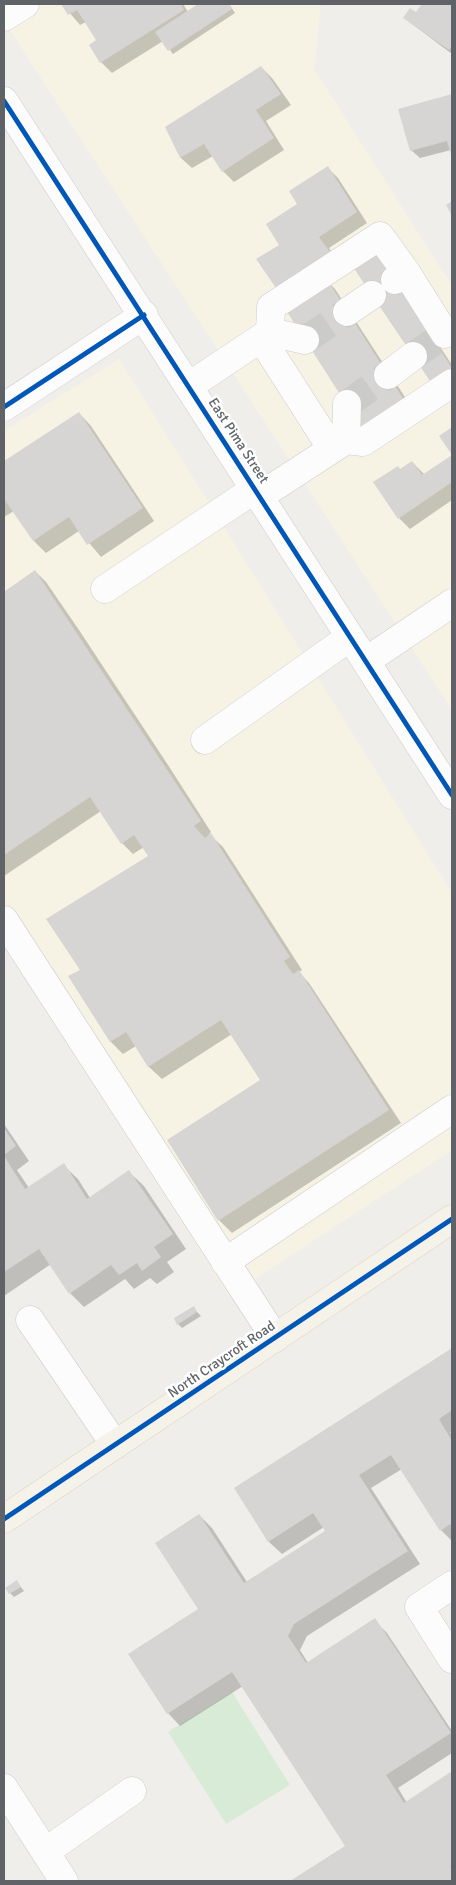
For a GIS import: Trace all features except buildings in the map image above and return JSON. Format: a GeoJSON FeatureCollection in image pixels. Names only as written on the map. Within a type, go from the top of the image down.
{"type":"FeatureCollection","features":[{"type":"Feature","properties":{"kind":"main road","name":"North Craycroft Road"},"geometry":{"type":"LineString","coordinates":[[4,1519],[452,1220]]}},
{"type":"Feature","properties":{"kind":"street"},"geometry":{"type":"LineString","coordinates":[[4,17],[25,4]]}},
{"type":"Feature","properties":{"kind":"street","name":"East Pima Street"},"geometry":{"type":"LineString","coordinates":[[4,101],[144,315],[452,796]]}},
{"type":"Feature","properties":{"kind":"street"},"geometry":{"type":"LineString","coordinates":[[339,444],[266,335],[271,307],[380,236],[436,344],[388,375]]}},
{"type":"Feature","properties":{"kind":"street"},"geometry":{"type":"LineString","coordinates":[[347,312],[372,295]]}},
{"type":"Feature","properties":{"kind":"street"},"geometry":{"type":"LineString","coordinates":[[4,407],[144,315]]}},
{"type":"Feature","properties":{"kind":"street"},"geometry":{"type":"LineString","coordinates":[[189,386],[266,335],[305,340]]}},
{"type":"Feature","properties":{"kind":"street"},"geometry":{"type":"LineString","coordinates":[[105,589],[258,492],[339,444],[363,442],[452,383]]}},
{"type":"Feature","properties":{"kind":"street"},"geometry":{"type":"LineString","coordinates":[[339,444],[347,404]]}},
{"type":"Feature","properties":{"kind":"street"},"geometry":{"type":"LineString","coordinates":[[366,661],[452,604]]}},
{"type":"Feature","properties":{"kind":"street"},"geometry":{"type":"LineString","coordinates":[[205,740],[350,637]]}},
{"type":"Feature","properties":{"kind":"street"},"geometry":{"type":"LineString","coordinates":[[4,920],[275,1338]]}},
{"type":"Feature","properties":{"kind":"street"},"geometry":{"type":"LineString","coordinates":[[225,1262],[450,1115]]}},
{"type":"Feature","properties":{"kind":"street"},"geometry":{"type":"LineString","coordinates":[[30,1320],[115,1445]]}},
{"type":"Feature","properties":{"kind":"street"},"geometry":{"type":"LineString","coordinates":[[452,1585],[419,1607],[452,1659]]}},
{"type":"Feature","properties":{"kind":"street"},"geometry":{"type":"LineString","coordinates":[[4,1788],[64,1881]]}},
{"type":"Feature","properties":{"kind":"street"},"geometry":{"type":"LineString","coordinates":[[45,1852],[132,1791]]}},
{"type":"Feature","properties":{"kind":"shaded area"},"geometry":{"type":"Polygon","coordinates":[[[4,4],[321,4],[314,69],[452,286],[452,710],[4,21],[4,4]]]}},
{"type":"Feature","properties":{"kind":"shaded area"},"geometry":{"type":"Polygon","coordinates":[[[119,359],[452,893],[452,1150],[229,1296],[4,946],[4,431],[119,359]]]}},
{"type":"Feature","properties":{"kind":"green space"},"geometry":{"type":"Polygon","coordinates":[[[232,1692],[290,1785],[226,1824],[168,1732],[232,1692]]]}},
{"type":"Feature","properties":{"kind":"tunnel"},"geometry":{"type":"LineString","coordinates":[[305,340],[347,312]]}},
{"type":"Feature","properties":{"kind":"tunnel"},"geometry":{"type":"LineString","coordinates":[[413,356],[435,341]]}},
{"type":"Feature","properties":{"kind":"tunnel"},"geometry":{"type":"LineString","coordinates":[[347,404],[388,375]]}},
{"type":"Feature","properties":{"kind":"cycle path"},"geometry":{"type":"LineString","coordinates":[[4,101],[452,795]]}},
{"type":"Feature","properties":{"kind":"cycle path"},"geometry":{"type":"LineString","coordinates":[[4,407],[144,315]]}},
{"type":"Feature","properties":{"kind":"cycle path"},"geometry":{"type":"LineString","coordinates":[[4,1519],[452,1219]]}}]}
